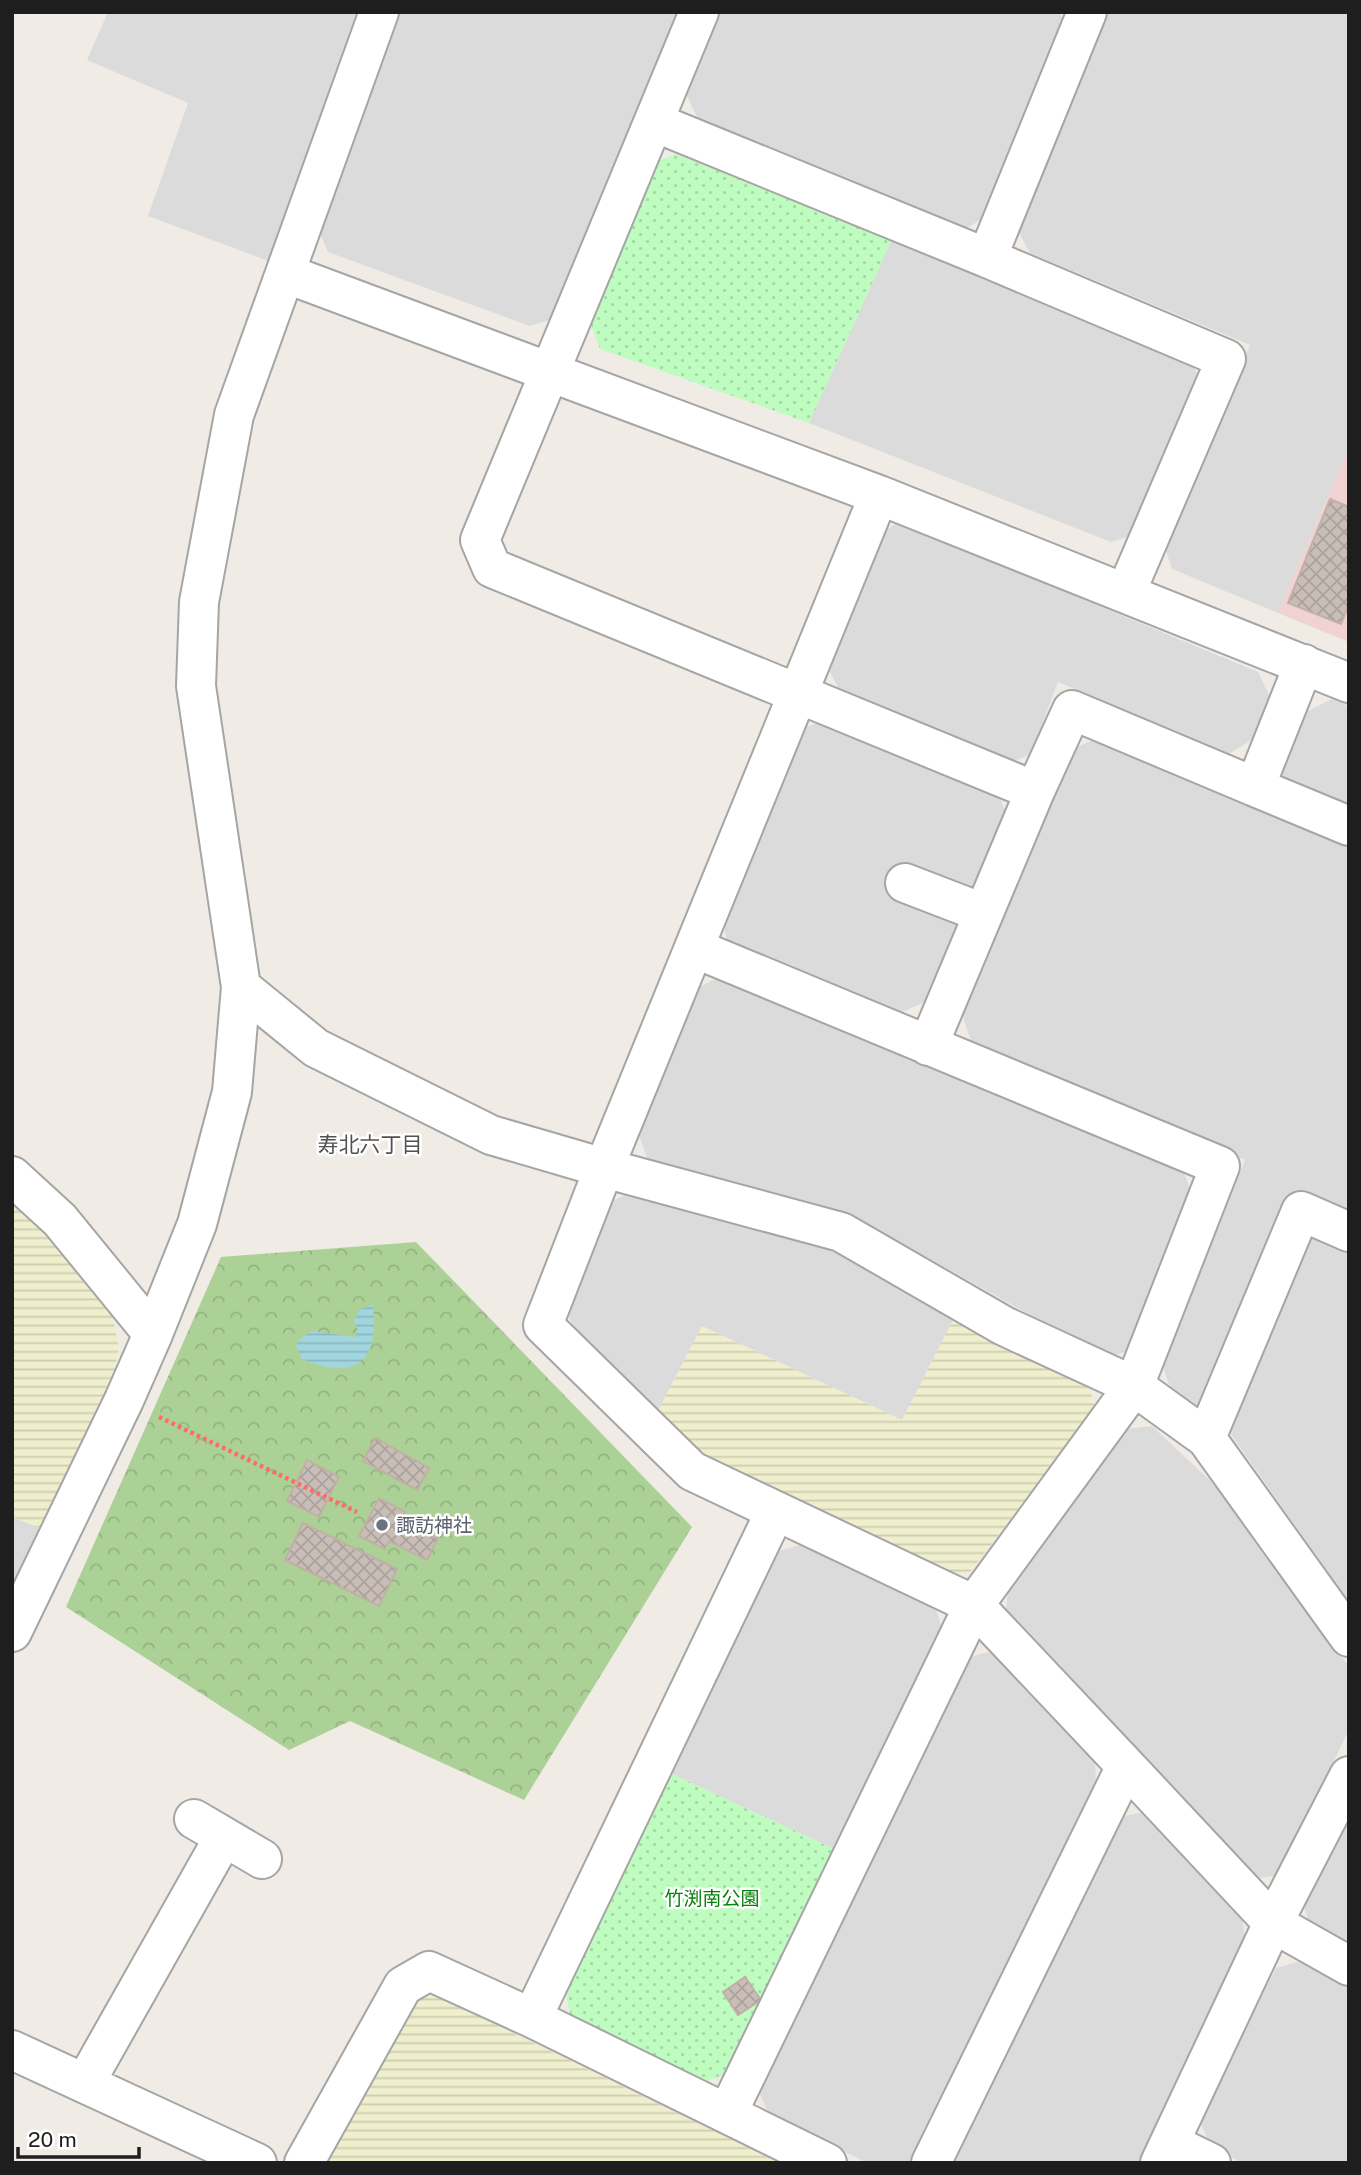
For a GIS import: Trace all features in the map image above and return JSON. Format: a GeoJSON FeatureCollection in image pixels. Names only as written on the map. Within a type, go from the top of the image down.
{"type":"FeatureCollection","features":[{"type":"Feature","properties":{"kind":"street"},"geometry":{"type":"LineString","coordinates":[[12,1632],[153,1334],[197,1224],[232,1093],[241,987],[197,686],[199,602],[234,415],[287,274],[379,12]]}},
{"type":"Feature","properties":{"kind":"street"},"geometry":{"type":"LineString","coordinates":[[699,12],[480,540],[492,568],[1035,790]]}},
{"type":"Feature","properties":{"kind":"street"},"geometry":{"type":"LineString","coordinates":[[986,258],[1087,12]]}},
{"type":"Feature","properties":{"kind":"street"},"geometry":{"type":"LineString","coordinates":[[654,122],[1226,359],[1126,592]]}},
{"type":"Feature","properties":{"kind":"street"},"geometry":{"type":"LineString","coordinates":[[287,274],[880,495],[1349,683]]}},
{"type":"Feature","properties":{"kind":"street"},"geometry":{"type":"LineString","coordinates":[[880,495],[604,1168],[543,1325],[692,1471],[974,1605],[1273,1923],[1349,1966]]}},
{"type":"Feature","properties":{"kind":"street"},"geometry":{"type":"LineString","coordinates":[[1255,787],[1304,664]]}},
{"type":"Feature","properties":{"kind":"street"},"geometry":{"type":"LineString","coordinates":[[928,1046],[1035,790],[1072,710],[1349,826]]}},
{"type":"Feature","properties":{"kind":"street"},"geometry":{"type":"LineString","coordinates":[[905,883],[983,913]]}},
{"type":"Feature","properties":{"kind":"street"},"geometry":{"type":"LineString","coordinates":[[694,948],[1220,1166],[1134,1386],[974,1605],[727,2114]]}},
{"type":"Feature","properties":{"kind":"street"},"geometry":{"type":"LineString","coordinates":[[241,987],[316,1048],[491,1135],[841,1231],[1004,1326],[1134,1386],[1206,1438],[1349,1637]]}},
{"type":"Feature","properties":{"kind":"street"},"geometry":{"type":"LineString","coordinates":[[12,1176],[60,1220],[153,1334]]}},
{"type":"Feature","properties":{"kind":"street"},"geometry":{"type":"LineString","coordinates":[[1206,1438],[1301,1212],[1349,1232]]}},
{"type":"Feature","properties":{"kind":"street"},"geometry":{"type":"LineString","coordinates":[[532,2018],[775,1512]]}},
{"type":"Feature","properties":{"kind":"street"},"geometry":{"type":"LineString","coordinates":[[931,2163],[1126,1766]]}},
{"type":"Feature","properties":{"kind":"street"},"geometry":{"type":"LineString","coordinates":[[1211,2163],[1165,2153],[1273,1923],[1349,1776]]}},
{"type":"Feature","properties":{"kind":"street"},"geometry":{"type":"LineString","coordinates":[[85,2083],[209,1828],[262,1859]]}},
{"type":"Feature","properties":{"kind":"street"},"geometry":{"type":"LineString","coordinates":[[304,2163],[403,1986],[429,1971],[532,2018],[827,2163]]}},
{"type":"Feature","properties":{"kind":"street"},"geometry":{"type":"LineString","coordinates":[[12,2050],[257,2163]]}},
{"type":"Feature","properties":{"kind":"path"},"geometry":{"type":"LineString","coordinates":[[124,1400],[356,1512]]}},
{"type":"Feature","properties":{"kind":"shaded area"},"geometry":{"type":"Polygon","coordinates":[[[108,12],[365,12],[274,263],[148,216],[188,103],[87,60],[108,12]]]}},
{"type":"Feature","properties":{"kind":"shaded area"},"geometry":{"type":"Polygon","coordinates":[[[398,12],[679,12],[553,319],[530,326],[328,252],[320,233],[398,12]]]}},
{"type":"Feature","properties":{"kind":"shaded area"},"geometry":{"type":"Polygon","coordinates":[[[720,12],[1059,12],[1063,20],[988,215],[964,230],[699,121],[686,94],[720,12]]]}},
{"type":"Feature","properties":{"kind":"shaded area"},"geometry":{"type":"Polygon","coordinates":[[[1108,12],[1349,12],[1349,448],[1278,613],[1172,569],[1165,548],[1250,345],[1030,253],[1018,231],[1108,12]]]}},
{"type":"Feature","properties":{"kind":"shaded area"},"geometry":{"type":"Polygon","coordinates":[[[892,239],[1188,354],[1199,378],[1130,536],[1111,542],[809,423],[892,239]]]}},
{"type":"Feature","properties":{"kind":"shaded area"},"geometry":{"type":"Polygon","coordinates":[[[1349,448],[1349,642],[1278,613],[1349,448]]]}},
{"type":"Feature","properties":{"kind":"shaded area"},"geometry":{"type":"Polygon","coordinates":[[[897,522],[1258,672],[1270,697],[1253,739],[1229,754],[1058,682],[1031,754],[1007,764],[841,693],[827,666],[885,532],[897,522]]]}},
{"type":"Feature","properties":{"kind":"shaded area"},"geometry":{"type":"Polygon","coordinates":[[[1332,699],[1349,706],[1349,807],[1278,778],[1306,712],[1332,699]]]}},
{"type":"Feature","properties":{"kind":"shaded area"},"geometry":{"type":"Polygon","coordinates":[[[827,720],[996,787],[1006,814],[975,891],[954,916],[960,927],[930,1000],[897,1014],[727,943],[724,923],[803,728],[827,720]]]}},
{"type":"Feature","properties":{"kind":"shaded area"},"geometry":{"type":"Polygon","coordinates":[[[1099,737],[1267,813],[1285,808],[1349,836],[1349,1217],[1298,1194],[1206,1413],[1172,1393],[1163,1367],[1245,1160],[972,1044],[961,1012],[1071,750],[1099,737]]]}},
{"type":"Feature","properties":{"kind":"shaded area"},"geometry":{"type":"Polygon","coordinates":[[[719,977],[1183,1171],[1192,1193],[1131,1350],[1107,1358],[864,1222],[648,1161],[639,1135],[696,989],[719,977]]]}},
{"type":"Feature","properties":{"kind":"shaded area"},"geometry":{"type":"Polygon","coordinates":[[[634,1190],[868,1262],[955,1316],[902,1420],[702,1326],[658,1411],[573,1331],[567,1307],[611,1202],[634,1190]]]}},
{"type":"Feature","properties":{"kind":"shaded area"},"geometry":{"type":"Polygon","coordinates":[[[1305,1227],[1349,1246],[1349,1602],[1223,1423],[1305,1227]]]}},
{"type":"Feature","properties":{"kind":"shaded area"},"geometry":{"type":"Polygon","coordinates":[[[1152,1426],[1233,1502],[1349,1667],[1349,1729],[1281,1875],[1253,1879],[1006,1615],[1008,1589],[1126,1429],[1152,1426]]]}},
{"type":"Feature","properties":{"kind":"shaded area"},"geometry":{"type":"Polygon","coordinates":[[[12,1517],[47,1531],[12,1610],[12,1517]]]}},
{"type":"Feature","properties":{"kind":"shaded area"},"geometry":{"type":"Polygon","coordinates":[[[803,1544],[936,1609],[943,1632],[836,1850],[672,1774],[776,1552],[803,1544]]]}},
{"type":"Feature","properties":{"kind":"shaded area"},"geometry":{"type":"Polygon","coordinates":[[[992,1651],[1095,1762],[1096,1783],[910,2163],[867,2163],[768,2112],[757,2088],[967,1658],[992,1651]]]}},
{"type":"Feature","properties":{"kind":"shaded area"},"geometry":{"type":"Polygon","coordinates":[[[1144,1812],[1242,1916],[1246,1946],[1142,2163],[948,2163],[1120,1817],[1144,1812]]]}},
{"type":"Feature","properties":{"kind":"shaded area"},"geometry":{"type":"Polygon","coordinates":[[[1349,1814],[1349,1950],[1312,1929],[1303,1905],[1349,1814]]]}},
{"type":"Feature","properties":{"kind":"shaded area"},"geometry":{"type":"Polygon","coordinates":[[[1304,1960],[1349,1985],[1349,2163],[1243,2163],[1212,2148],[1200,2122],[1276,1968],[1304,1960]]]}},
{"type":"Feature","properties":{"kind":"green space"},"geometry":{"type":"Polygon","coordinates":[[[676,154],[892,239],[809,423],[600,349],[591,325],[658,161],[676,154]]]}},
{"type":"Feature","properties":{"kind":"green space"},"geometry":{"type":"Polygon","coordinates":[[[12,1193],[111,1309],[119,1349],[107,1402],[47,1531],[12,1517],[12,1193]]]}},
{"type":"Feature","properties":{"kind":"green space"},"geometry":{"type":"Polygon","coordinates":[[[416,1242],[692,1527],[524,1800],[350,1721],[289,1750],[66,1607],[221,1257],[416,1242]]]}},
{"type":"Feature","properties":{"kind":"green space"},"geometry":{"type":"Polygon","coordinates":[[[955,1316],[1088,1384],[1096,1410],[970,1572],[951,1575],[707,1458],[658,1411],[702,1326],[902,1420],[955,1316]]]}},
{"type":"Feature","properties":{"kind":"green space","name":"竹渕南公園"},"geometry":{"type":"Polygon","coordinates":[[[672,1774],[836,1850],[726,2074],[702,2083],[572,2023],[566,1994],[672,1774]]]}},
{"type":"Feature","properties":{"kind":"green space"},"geometry":{"type":"Polygon","coordinates":[[[433,1994],[780,2163],[327,2163],[326,2157],[416,2000],[433,1994]]]}},
{"type":"Feature","properties":{"kind":"water"},"geometry":{"type":"Polygon","coordinates":[[[373,1305],[372,1341],[368,1353],[360,1362],[350,1367],[336,1368],[302,1359],[296,1345],[299,1340],[312,1331],[355,1337],[358,1330],[354,1321],[360,1309],[373,1305]]]}},
{"type":"Feature","properties":{"kind":"building"},"geometry":{"type":"Polygon","coordinates":[[[1330,499],[1349,507],[1349,604],[1341,624],[1288,603],[1330,499]]]}},
{"type":"Feature","properties":{"kind":"building"},"geometry":{"type":"Polygon","coordinates":[[[375,1438],[429,1468],[417,1490],[363,1461],[375,1438]]]}},
{"type":"Feature","properties":{"kind":"building"},"geometry":{"type":"Polygon","coordinates":[[[307,1460],[339,1477],[319,1517],[287,1501],[307,1460]]]}},
{"type":"Feature","properties":{"kind":"building"},"geometry":{"type":"Polygon","coordinates":[[[379,1498],[405,1512],[402,1519],[438,1538],[427,1560],[389,1541],[385,1549],[359,1536],[379,1498]]]}},
{"type":"Feature","properties":{"kind":"building"},"geometry":{"type":"Polygon","coordinates":[[[303,1523],[397,1569],[379,1606],[285,1560],[303,1523]]]}},
{"type":"Feature","properties":{"kind":"building"},"geometry":{"type":"Polygon","coordinates":[[[745,1977],[761,2000],[738,2015],[723,1992],[745,1977]]]}},
{"type":"Feature","properties":{"kind":"place","name":"諏訪神社"},"geometry":{"type":"Point","coordinates":[382,1525]}},
{"type":"Feature","properties":{"kind":"district","name":"寿北六丁目"},"geometry":{"type":"Point","coordinates":[370,1145]}}]}
